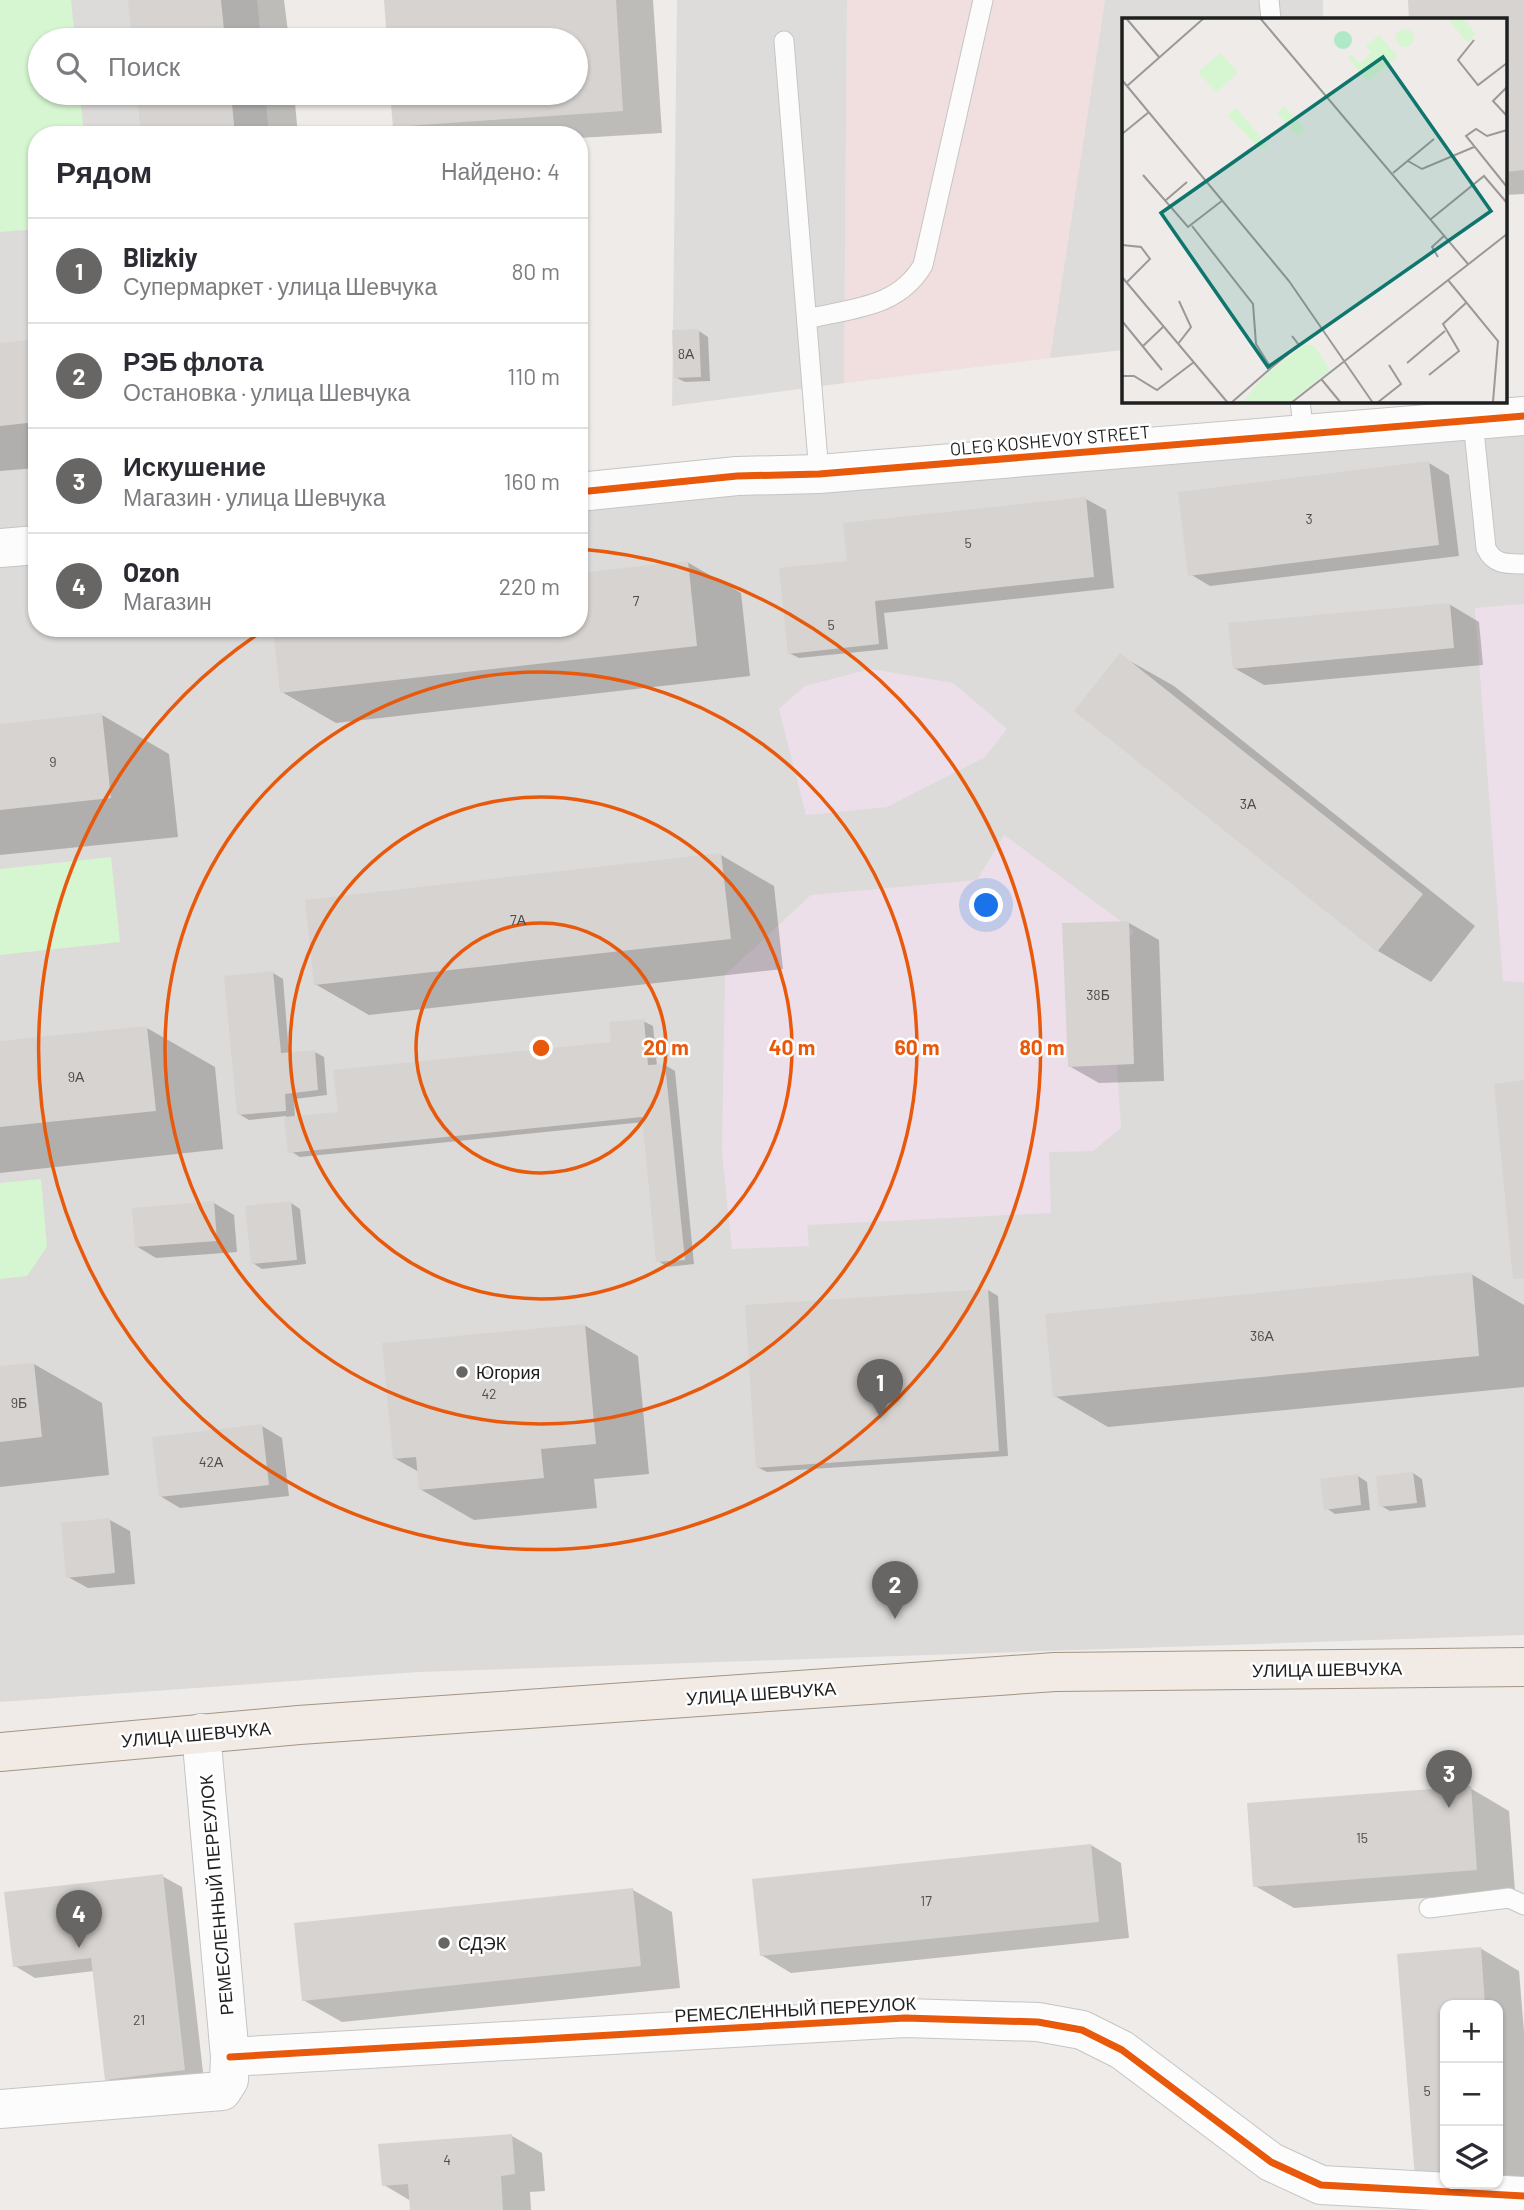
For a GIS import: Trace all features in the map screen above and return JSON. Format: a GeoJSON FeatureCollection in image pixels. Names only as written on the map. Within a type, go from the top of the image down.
{"type":"FeatureCollection","features":[{"type":"Feature","properties":{"kind":"main road","name":"УЛИЦА ШЕВЧУКА"},"geometry":{"type":"LineString","coordinates":[[0,1752],[201,1733],[1055,1672],[1524,1667]]}},
{"type":"Feature","properties":{"kind":"street","name":"OLEG KOSHEVOY STREET"},"geometry":{"type":"LineString","coordinates":[[588,491],[737,476],[819,474],[1302,418],[1473,421],[1524,416]]}},
{"type":"Feature","properties":{"kind":"street"},"geometry":{"type":"LineString","coordinates":[[0,548],[28,546]]}},
{"type":"Feature","properties":{"kind":"street","name":"РЕМЕСЛЕННЫЙ ПЕРЕУЛОК"},"geometry":{"type":"LineString","coordinates":[[0,2109],[222,2091],[229,2080],[230,2057],[201,1733]]}},
{"type":"Feature","properties":{"kind":"street","name":"РЕМЕСЛЕННЫЙ ПЕРЕУЛОК"},"geometry":{"type":"LineString","coordinates":[[230,2057],[905,2018],[1038,2022],[1082,2030],[1122,2050],[1271,2162],[1321,2185],[1524,2196]]}},
{"type":"Feature","properties":{"kind":"lane"},"geometry":{"type":"LineString","coordinates":[[807,319],[895,297],[913,282],[923,265],[983,0]]}},
{"type":"Feature","properties":{"kind":"lane"},"geometry":{"type":"LineString","coordinates":[[1269,0],[1271,18]]}},
{"type":"Feature","properties":{"kind":"lane"},"geometry":{"type":"LineString","coordinates":[[784,41],[819,474]]}},
{"type":"Feature","properties":{"kind":"lane"},"geometry":{"type":"LineString","coordinates":[[1473,421],[1486,548],[1491,558],[1502,563],[1524,564]]}},
{"type":"Feature","properties":{"kind":"lane"},"geometry":{"type":"LineString","coordinates":[[1429,1908],[1509,1898],[1524,1905]]}},
{"type":"Feature","properties":{"kind":"shaded area"},"geometry":{"type":"Polygon","coordinates":[[[0,0],[257,0],[260,28],[28,28],[28,105],[266,105],[268,126],[28,126],[28,637],[588,637],[588,498],[1524,400],[1524,1635],[418,1672],[0,1702],[0,0]]]}},
{"type":"Feature","properties":{"kind":"shaded area"},"geometry":{"type":"Polygon","coordinates":[[[677,0],[847,0],[844,383],[672,406],[677,0]]]}},
{"type":"Feature","properties":{"kind":"shaded area"},"geometry":{"type":"Polygon","coordinates":[[[847,0],[1105,0],[1050,358],[844,383],[847,0]]]}},
{"type":"Feature","properties":{"kind":"shaded area"},"geometry":{"type":"Polygon","coordinates":[[[1105,0],[1323,0],[1323,18],[1122,18],[1122,350],[1050,358],[1105,0]]]}},
{"type":"Feature","properties":{"kind":"shaded area"},"geometry":{"type":"Polygon","coordinates":[[[1524,604],[1524,982],[1503,981],[1475,608],[1524,604]]]}},
{"type":"Feature","properties":{"kind":"shaded area"},"geometry":{"type":"Polygon","coordinates":[[[871,669],[953,683],[1007,729],[985,757],[887,807],[806,815],[779,709],[805,686],[871,669]]]}},
{"type":"Feature","properties":{"kind":"shaded area"},"geometry":{"type":"Polygon","coordinates":[[[1004,835],[1134,931],[1110,963],[1121,1128],[1093,1151],[1049,1152],[1051,1213],[807,1225],[809,1246],[732,1249],[722,1152],[725,975],[811,895],[977,880],[1004,835]]]}},
{"type":"Feature","properties":{"kind":"green space"},"geometry":{"type":"Polygon","coordinates":[[[0,0],[71,0],[74,28],[28,28],[28,105],[81,105],[83,126],[28,126],[28,230],[0,232],[0,0]]]}},
{"type":"Feature","properties":{"kind":"green space"},"geometry":{"type":"Polygon","coordinates":[[[111,857],[120,942],[0,955],[0,869],[111,857]]]}},
{"type":"Feature","properties":{"kind":"green space"},"geometry":{"type":"Polygon","coordinates":[[[41,1179],[47,1247],[27,1276],[0,1279],[0,1183],[41,1179]]]}},
{"type":"Feature","properties":{"kind":"building"},"geometry":{"type":"Polygon","coordinates":[[[128,0],[221,0],[224,28],[131,28],[128,0]]]}},
{"type":"Feature","properties":{"kind":"building"},"geometry":{"type":"Polygon","coordinates":[[[384,0],[616,0],[623,111],[393,126],[391,105],[588,105],[588,28],[386,28],[384,0]]]}},
{"type":"Feature","properties":{"kind":"building"},"geometry":{"type":"Polygon","coordinates":[[[1408,0],[1524,0],[1524,170],[1506,172],[1506,18],[1409,18],[1408,0]]]}},
{"type":"Feature","properties":{"kind":"building"},"geometry":{"type":"Polygon","coordinates":[[[138,105],[232,105],[234,126],[140,126],[138,105]]]}},
{"type":"Feature","properties":{"kind":"building"},"geometry":{"type":"Polygon","coordinates":[[[699,329],[701,377],[674,378],[672,330],[699,329]]]}},
{"type":"Feature","properties":{"kind":"building"},"geometry":{"type":"Polygon","coordinates":[[[28,340],[28,423],[0,426],[0,343],[28,340]]]}},
{"type":"Feature","properties":{"kind":"building"},"geometry":{"type":"Polygon","coordinates":[[[1429,461],[1439,545],[1188,576],[1178,492],[1429,461]]]}},
{"type":"Feature","properties":{"kind":"building"},"geometry":{"type":"Polygon","coordinates":[[[1086,497],[1094,577],[875,601],[879,644],[788,654],[779,568],[847,561],[843,523],[1086,497]]]}},
{"type":"Feature","properties":{"kind":"building"},"geometry":{"type":"Polygon","coordinates":[[[688,561],[697,646],[280,693],[274,637],[588,637],[588,572],[688,561]]]}},
{"type":"Feature","properties":{"kind":"building"},"geometry":{"type":"Polygon","coordinates":[[[1450,603],[1454,648],[1233,669],[1228,623],[1450,603]]]}},
{"type":"Feature","properties":{"kind":"building"},"geometry":{"type":"Polygon","coordinates":[[[1120,653],[1423,894],[1377,952],[1074,711],[1120,653]]]}},
{"type":"Feature","properties":{"kind":"building"},"geometry":{"type":"Polygon","coordinates":[[[102,713],[111,798],[0,810],[0,724],[102,713]]]}},
{"type":"Feature","properties":{"kind":"building"},"geometry":{"type":"Polygon","coordinates":[[[721,853],[731,939],[314,985],[305,900],[721,853]]]}},
{"type":"Feature","properties":{"kind":"building"},"geometry":{"type":"Polygon","coordinates":[[[1129,921],[1134,1064],[1068,1067],[1062,923],[1129,921]]]}},
{"type":"Feature","properties":{"kind":"building"},"geometry":{"type":"Polygon","coordinates":[[[273,971],[281,1053],[315,1050],[318,1090],[285,1094],[286,1111],[237,1115],[224,976],[273,971]]]}},
{"type":"Feature","properties":{"kind":"building"},"geometry":{"type":"Polygon","coordinates":[[[644,1019],[648,1065],[665,1064],[685,1260],[656,1262],[642,1117],[288,1153],[284,1117],[338,1112],[333,1070],[611,1042],[609,1022],[644,1019]]]}},
{"type":"Feature","properties":{"kind":"building"},"geometry":{"type":"Polygon","coordinates":[[[147,1026],[156,1111],[0,1127],[0,1041],[147,1026]]]}},
{"type":"Feature","properties":{"kind":"building"},"geometry":{"type":"Polygon","coordinates":[[[1524,1080],[1524,1278],[1513,1279],[1494,1084],[1524,1080]]]}},
{"type":"Feature","properties":{"kind":"building"},"geometry":{"type":"Polygon","coordinates":[[[214,1201],[217,1241],[135,1247],[132,1208],[214,1201]]]}},
{"type":"Feature","properties":{"kind":"building"},"geometry":{"type":"Polygon","coordinates":[[[291,1201],[297,1260],[251,1264],[245,1206],[291,1201]]]}},
{"type":"Feature","properties":{"kind":"building"},"geometry":{"type":"Polygon","coordinates":[[[1472,1272],[1479,1356],[1053,1397],[1045,1314],[1472,1272]]]}},
{"type":"Feature","properties":{"kind":"building"},"geometry":{"type":"Polygon","coordinates":[[[988,1289],[999,1451],[756,1468],[745,1305],[988,1289]]]}},
{"type":"Feature","properties":{"kind":"building"},"geometry":{"type":"Polygon","coordinates":[[[585,1324],[596,1444],[541,1449],[544,1478],[419,1490],[416,1457],[393,1459],[382,1343],[585,1324]]]}},
{"type":"Feature","properties":{"kind":"building"},"geometry":{"type":"Polygon","coordinates":[[[34,1363],[42,1437],[0,1442],[0,1366],[34,1363]]]}},
{"type":"Feature","properties":{"kind":"building"},"geometry":{"type":"Polygon","coordinates":[[[262,1424],[269,1485],[159,1497],[152,1437],[262,1424]]]}},
{"type":"Feature","properties":{"kind":"building"},"geometry":{"type":"Polygon","coordinates":[[[1413,1472],[1417,1503],[1379,1507],[1376,1476],[1413,1472]]]}},
{"type":"Feature","properties":{"kind":"building"},"geometry":{"type":"Polygon","coordinates":[[[1358,1474],[1361,1505],[1324,1510],[1320,1479],[1358,1474]]]}},
{"type":"Feature","properties":{"kind":"building"},"geometry":{"type":"Polygon","coordinates":[[[110,1518],[115,1573],[66,1578],[61,1523],[110,1518]]]}},
{"type":"Feature","properties":{"kind":"building"},"geometry":{"type":"Polygon","coordinates":[[[1471,1786],[1477,1870],[1253,1887],[1247,1803],[1471,1786]]]}},
{"type":"Feature","properties":{"kind":"building"},"geometry":{"type":"Polygon","coordinates":[[[1091,1844],[1099,1922],[760,1956],[752,1879],[1091,1844]]]}},
{"type":"Feature","properties":{"kind":"building"},"geometry":{"type":"Polygon","coordinates":[[[163,1874],[185,2070],[105,2080],[91,1958],[13,1967],[4,1892],[163,1874]]]}},
{"type":"Feature","properties":{"kind":"building"},"geometry":{"type":"Polygon","coordinates":[[[633,1888],[641,1966],[302,2001],[294,1923],[633,1888]]]}},
{"type":"Feature","properties":{"kind":"building"},"geometry":{"type":"Polygon","coordinates":[[[1481,1947],[1485,2000],[1440,2000],[1440,2176],[1415,2178],[1397,1954],[1481,1947]]]}},
{"type":"Feature","properties":{"kind":"building"},"geometry":{"type":"Polygon","coordinates":[[[512,2134],[515,2174],[501,2176],[503,2210],[410,2210],[408,2184],[382,2186],[378,2144],[512,2134]]]}},
{"type":"Feature","properties":{"kind":"cycle path"},"geometry":{"type":"LineString","coordinates":[[588,491],[737,476],[819,474],[1524,416]]}},
{"type":"Feature","properties":{"kind":"cycle path"},"geometry":{"type":"LineString","coordinates":[[230,2057],[905,2018],[1038,2022],[1082,2030],[1122,2050],[1271,2162],[1321,2185],[1524,2196]]}},
{"type":"Feature","properties":{"kind":"place","name":"Югория"},"geometry":{"type":"Point","coordinates":[462,1372]}},
{"type":"Feature","properties":{"kind":"place","name":"Blizkiy"},"geometry":{"type":"Point","coordinates":[880,1417]}},
{"type":"Feature","properties":{"kind":"place","name":"РЭБ флота"},"geometry":{"type":"Point","coordinates":[895,1619]}},
{"type":"Feature","properties":{"kind":"place","name":"Искушение"},"geometry":{"type":"Point","coordinates":[1449,1808]}},
{"type":"Feature","properties":{"kind":"place","name":"СДЭК"},"geometry":{"type":"Point","coordinates":[444,1943]}},
{"type":"Feature","properties":{"kind":"place","name":"Ozon"},"geometry":{"type":"Point","coordinates":[79,1948]}}]}
